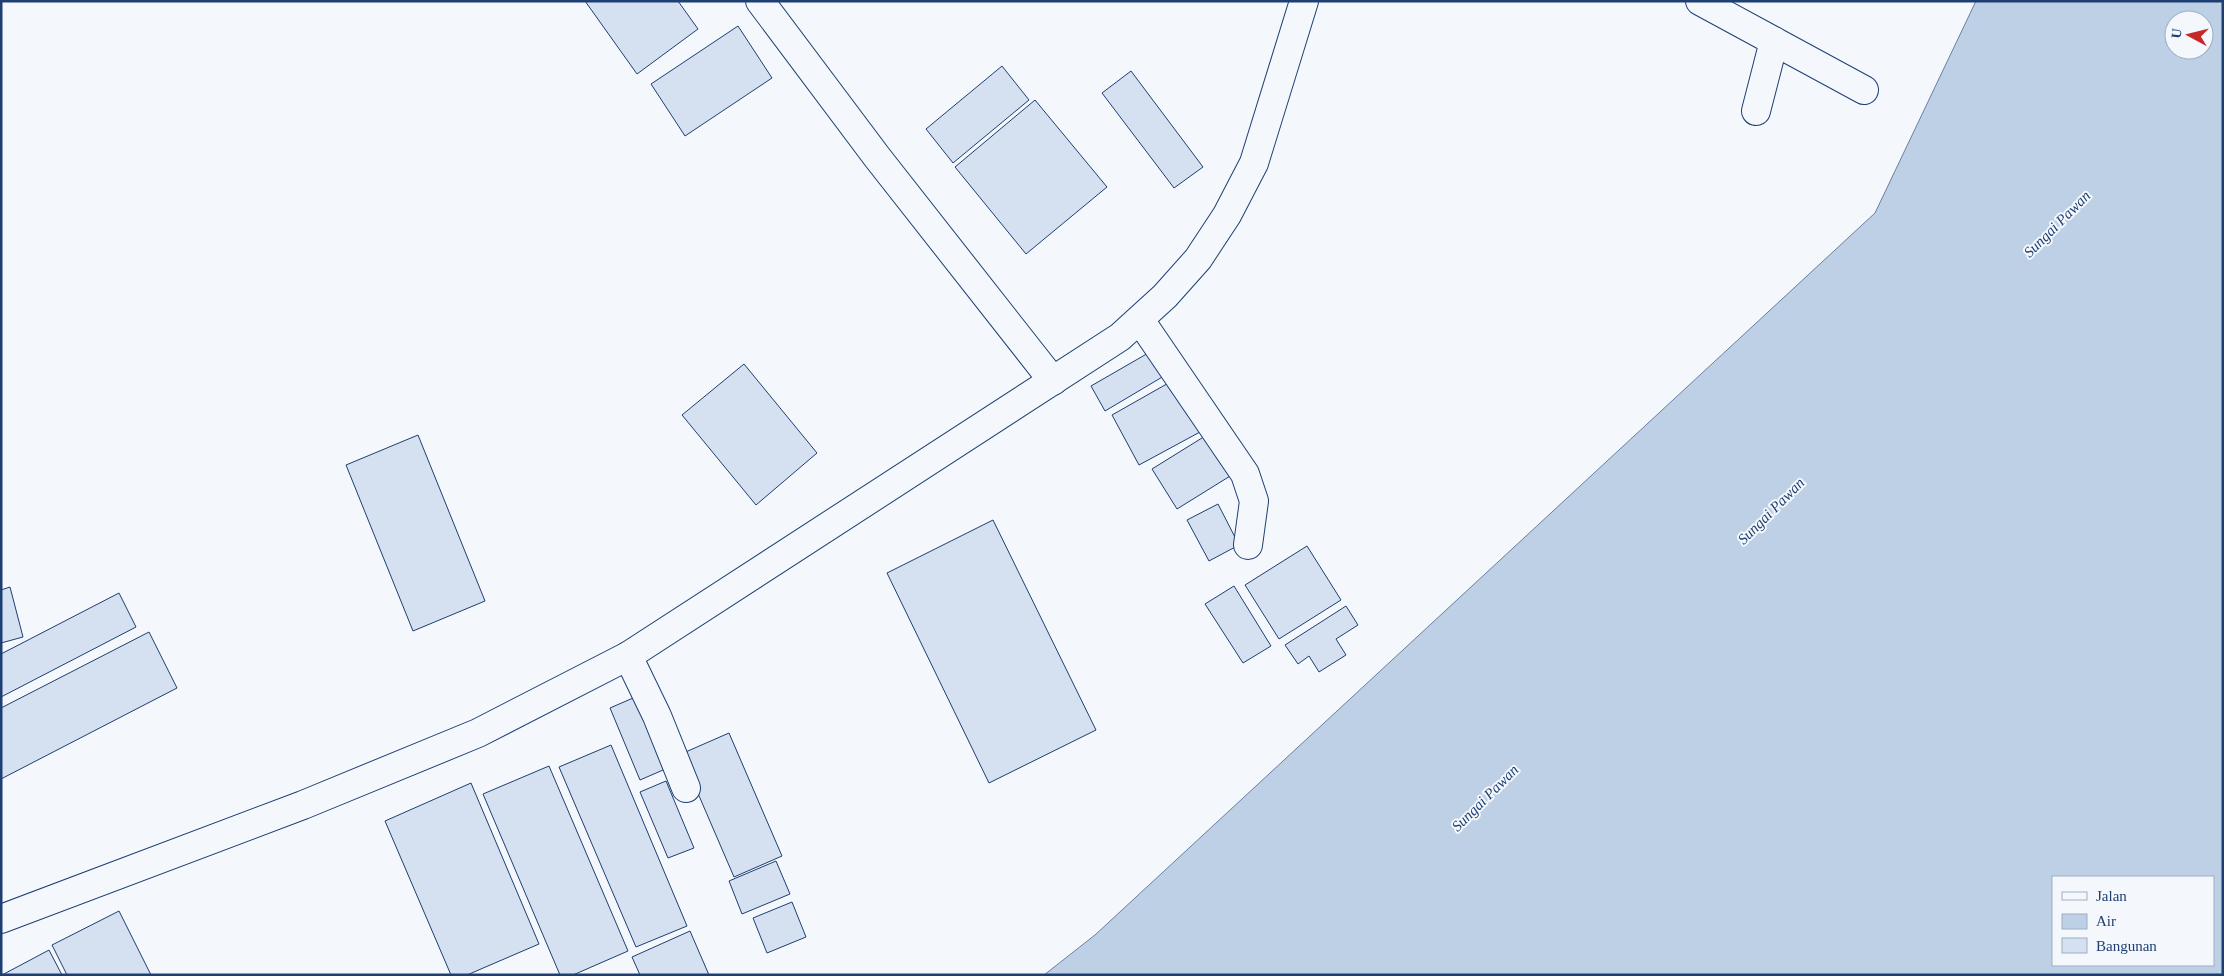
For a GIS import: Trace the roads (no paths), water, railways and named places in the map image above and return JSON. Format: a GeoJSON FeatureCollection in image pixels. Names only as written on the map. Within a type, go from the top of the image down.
{"type":"FeatureCollection","features":[{"type":"Feature","properties":{"kind":"main road"},"geometry":{"type":"LineString","coordinates":[[760,1],[877,158],[1053,381]]}},
{"type":"Feature","properties":{"kind":"main road"},"geometry":{"type":"LineString","coordinates":[[1,919],[303,805],[478,734],[628,656],[1120,337],[1165,296],[1198,259],[1227,215],[1254,163],[1304,1]]}},
{"type":"Feature","properties":{"kind":"main road"},"geometry":{"type":"LineString","coordinates":[[1700,1],[1864,90]]}},
{"type":"Feature","properties":{"kind":"main road"},"geometry":{"type":"LineString","coordinates":[[1756,111],[1774,41]]}},
{"type":"Feature","properties":{"kind":"main road"},"geometry":{"type":"LineString","coordinates":[[1140,320],[1245,474],[1254,501],[1248,545]]}},
{"type":"Feature","properties":{"kind":"main road"},"geometry":{"type":"LineString","coordinates":[[628,656],[657,716],[686,788]]}},
{"type":"Feature","properties":{"kind":"water","name":"Sungai Pawan"},"geometry":{"type":"Polygon","coordinates":[[[1976,1],[2223,1],[2223,975],[1044,975],[1095,935],[1875,213],[1976,1]]]}}]}
